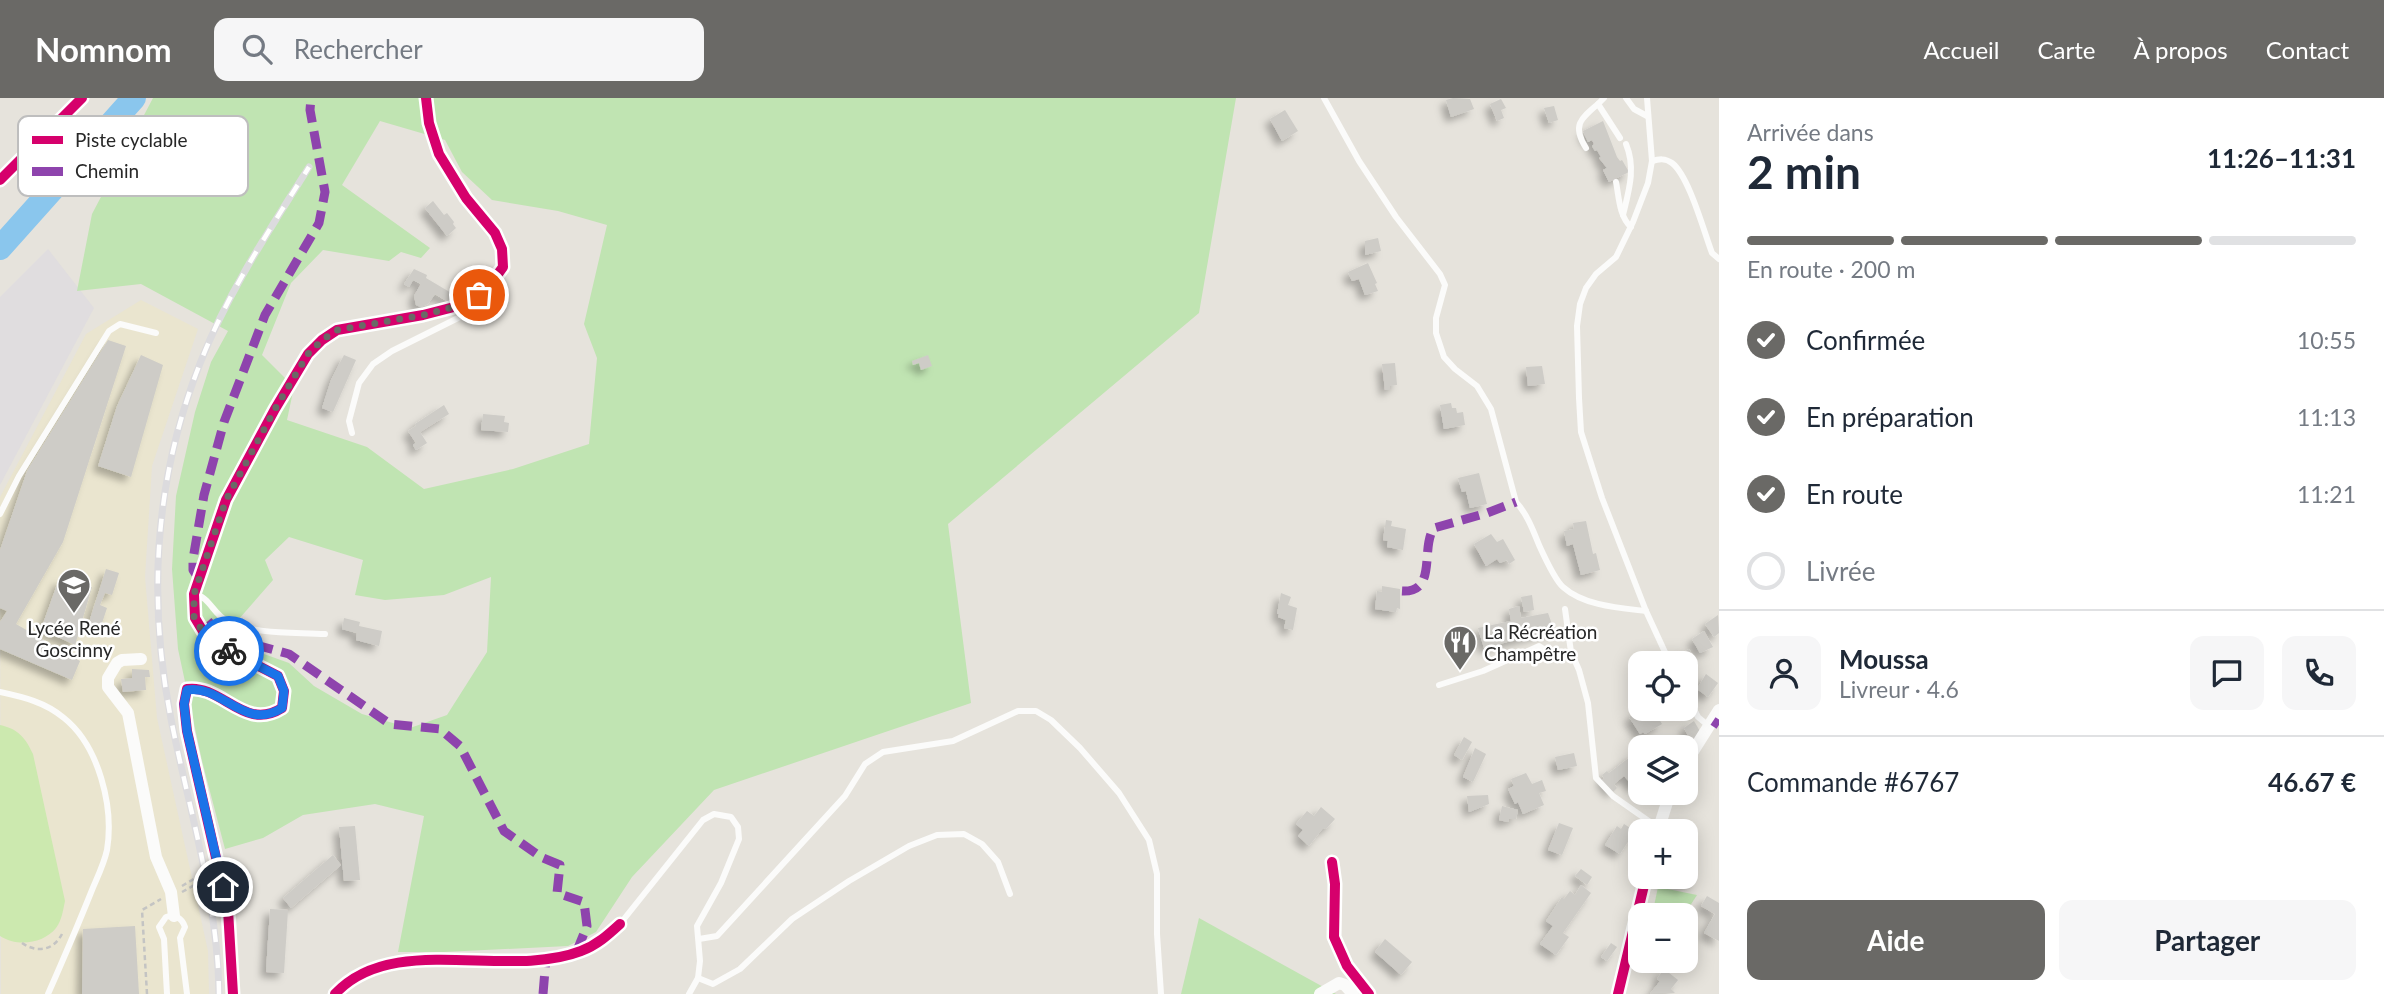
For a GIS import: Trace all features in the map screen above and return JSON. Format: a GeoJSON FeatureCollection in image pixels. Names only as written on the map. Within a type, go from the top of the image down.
{"type":"FeatureCollection","features":[{"type":"Feature","properties":{"kind":"street"},"geometry":{"type":"LineString","coordinates":[[64,116],[82,98]]}},
{"type":"Feature","properties":{"kind":"street"},"geometry":{"type":"LineString","coordinates":[[233,994],[228,910],[187,731],[184,704],[187,690],[198,688],[252,715],[272,714],[282,708],[284,691],[278,676],[220,646],[204,633],[194,618],[194,594],[226,500],[308,354],[337,330],[454,307],[479,295],[503,267],[502,249],[495,233],[466,198],[439,155],[429,123],[426,98]]}},
{"type":"Feature","properties":{"kind":"street"},"geometry":{"type":"LineString","coordinates":[[0,180],[18,162]]}},
{"type":"Feature","properties":{"kind":"street"},"geometry":{"type":"LineString","coordinates":[[141,659],[122,660],[117,663],[108,678],[108,687],[128,713],[156,857],[177,891],[174,916]]}},
{"type":"Feature","properties":{"kind":"street"},"geometry":{"type":"LineString","coordinates":[[1698,745],[1719,710]]}},
{"type":"Feature","properties":{"kind":"street"},"geometry":{"type":"LineString","coordinates":[[1332,862],[1335,884],[1334,937],[1347,966],[1369,994]]}},
{"type":"Feature","properties":{"kind":"street"},"geometry":{"type":"LineString","coordinates":[[1618,994],[1643,889]]}},
{"type":"Feature","properties":{"kind":"street"},"geometry":{"type":"LineString","coordinates":[[335,994],[343,985],[388,963],[527,961],[579,952],[603,940],[620,924]]}},
{"type":"Feature","properties":{"kind":"street"},"geometry":{"type":"LineString","coordinates":[[1320,994],[1339,983],[1345,985],[1353,994]]}},
{"type":"Feature","properties":{"kind":"lane"},"geometry":{"type":"LineString","coordinates":[[1324,98],[1366,172],[1396,217],[1440,274],[1445,285],[1436,318],[1436,333],[1444,357],[1477,386],[1491,409],[1516,502],[1524,510],[1562,587],[1584,600],[1617,608],[1646,611]]}},
{"type":"Feature","properties":{"kind":"lane"},"geometry":{"type":"LineString","coordinates":[[1586,148],[1578,133],[1581,117],[1604,98]]}},
{"type":"Feature","properties":{"kind":"lane"},"geometry":{"type":"LineString","coordinates":[[1626,98],[1634,109],[1647,116]]}},
{"type":"Feature","properties":{"kind":"lane"},"geometry":{"type":"LineString","coordinates":[[1647,98],[1651,161],[1648,183],[1616,257],[1596,274],[1586,288],[1580,304],[1577,326],[1579,398],[1581,432],[1601,498],[1664,651]]}},
{"type":"Feature","properties":{"kind":"lane"},"geometry":{"type":"LineString","coordinates":[[1598,104],[1620,138]]}},
{"type":"Feature","properties":{"kind":"lane"},"geometry":{"type":"LineString","coordinates":[[1623,215],[1633,171],[1632,158],[1626,144]]}},
{"type":"Feature","properties":{"kind":"lane"},"geometry":{"type":"LineString","coordinates":[[1651,161],[1662,159],[1675,164],[1685,179],[1712,253],[1719,259]]}},
{"type":"Feature","properties":{"kind":"lane"},"geometry":{"type":"LineString","coordinates":[[1616,182],[1623,215],[1631,227]]}},
{"type":"Feature","properties":{"kind":"lane"},"geometry":{"type":"LineString","coordinates":[[352,433],[349,421],[359,383],[373,364],[391,351],[478,308],[481,301],[479,295]]}},
{"type":"Feature","properties":{"kind":"lane"},"geometry":{"type":"LineString","coordinates":[[0,514],[19,476],[109,331],[120,324],[156,333]]}},
{"type":"Feature","properties":{"kind":"lane"},"geometry":{"type":"LineString","coordinates":[[194,594],[203,595],[224,620],[254,629],[325,634]]}},
{"type":"Feature","properties":{"kind":"lane"},"geometry":{"type":"LineString","coordinates":[[1565,609],[1571,652],[1588,703],[1596,778],[1613,796],[1646,819]]}},
{"type":"Feature","properties":{"kind":"lane"},"geometry":{"type":"LineString","coordinates":[[1439,685],[1483,671],[1539,646],[1553,655],[1571,652]]}},
{"type":"Feature","properties":{"kind":"lane"},"geometry":{"type":"LineString","coordinates":[[0,692],[28,698],[48,707],[65,718],[80,735],[93,760],[104,794],[108,818],[106,854],[48,994]]}},
{"type":"Feature","properties":{"kind":"lane"},"geometry":{"type":"LineString","coordinates":[[699,939],[717,936],[845,796],[865,764],[883,752],[953,741],[1018,711],[1036,711],[1051,720],[1080,748],[1119,793],[1149,840],[1157,874],[1161,994]]}},
{"type":"Feature","properties":{"kind":"lane"},"geometry":{"type":"LineString","coordinates":[[1698,717],[1710,727]]}},
{"type":"Feature","properties":{"kind":"lane"},"geometry":{"type":"LineString","coordinates":[[620,924],[704,820],[714,814],[731,817],[738,827],[739,839],[722,883],[697,926],[700,961],[698,978],[688,994]]}},
{"type":"Feature","properties":{"kind":"lane"},"geometry":{"type":"LineString","coordinates":[[698,978],[713,984],[740,969],[792,919],[909,846],[937,835],[964,835],[982,844],[998,862],[1010,894]]}},
{"type":"Feature","properties":{"kind":"lane"},"geometry":{"type":"LineString","coordinates":[[167,994],[164,939],[160,932],[160,923],[166,917],[174,916],[181,920],[185,927],[180,938],[187,994]]}},
{"type":"Feature","properties":{"kind":"lane"},"geometry":{"type":"LineString","coordinates":[[164,939],[172,941],[180,938]]}},
{"type":"Feature","properties":{"kind":"path"},"geometry":{"type":"LineString","coordinates":[[147,994],[142,910],[197,877]]}},
{"type":"Feature","properties":{"kind":"path"},"geometry":{"type":"LineString","coordinates":[[177,891],[198,883]]}},
{"type":"Feature","properties":{"kind":"path"},"geometry":{"type":"LineString","coordinates":[[22,943],[34,950],[43,950],[58,941],[65,930]]}},
{"type":"Feature","properties":{"kind":"shaded area"},"geometry":{"type":"Polygon","coordinates":[[[48,249],[94,308],[0,485],[0,297],[48,249]]]}},
{"type":"Feature","properties":{"kind":"shaded area","name":"Lycée René Goscinny"},"geometry":{"type":"Polygon","coordinates":[[[141,300],[198,329],[152,466],[145,577],[157,718],[208,951],[209,994],[1,994],[0,497],[86,334],[141,300]]]}},
{"type":"Feature","properties":{"kind":"green space"},"geometry":{"type":"Polygon","coordinates":[[[153,98],[1236,98],[1199,313],[948,524],[971,703],[714,790],[632,877],[596,932],[568,946],[398,952],[424,816],[375,804],[303,815],[263,838],[225,849],[202,761],[178,649],[172,569],[176,496],[195,412],[211,362],[228,331],[141,284],[77,291],[92,214],[101,196],[248,196],[248,116],[144,116],[153,98]],[[380,121],[342,185],[430,248],[421,258],[401,252],[389,261],[323,250],[291,283],[262,355],[294,387],[287,420],[367,447],[424,489],[513,469],[589,444],[597,358],[584,324],[607,225],[558,211],[492,200],[462,172],[445,140],[380,121]],[[289,537],[265,560],[273,580],[225,635],[289,663],[314,686],[362,714],[410,728],[447,715],[487,652],[491,577],[444,595],[385,600],[355,595],[363,560],[289,537]]]}},
{"type":"Feature","properties":{"kind":"green space"},"geometry":{"type":"Polygon","coordinates":[[[0,725],[20,735],[33,754],[65,901],[61,918],[51,933],[44,938],[22,943],[0,936],[0,725]]]}},
{"type":"Feature","properties":{"kind":"green space"},"geometry":{"type":"Polygon","coordinates":[[[1658,889],[1697,895],[1692,903],[1655,903],[1658,889]]]}},
{"type":"Feature","properties":{"kind":"green space"},"geometry":{"type":"Polygon","coordinates":[[[1199,918],[1336,994],[1181,994],[1199,918]]]}},
{"type":"Feature","properties":{"kind":"building"},"geometry":{"type":"Polygon","coordinates":[[[1470,99],[1474,109],[1451,117],[1446,100],[1470,99]]]}},
{"type":"Feature","properties":{"kind":"building"},"geometry":{"type":"Polygon","coordinates":[[[1501,99],[1506,108],[1501,110],[1504,118],[1497,121],[1490,104],[1501,99]]]}},
{"type":"Feature","properties":{"kind":"building"},"geometry":{"type":"Polygon","coordinates":[[[1554,106],[1558,120],[1549,123],[1544,108],[1554,106]]]}},
{"type":"Feature","properties":{"kind":"building"},"geometry":{"type":"Polygon","coordinates":[[[1285,110],[1298,131],[1282,141],[1270,119],[1285,110]]]}},
{"type":"Feature","properties":{"kind":"building"},"geometry":{"type":"Polygon","coordinates":[[[1603,121],[1617,157],[1629,172],[1609,182],[1603,170],[1607,168],[1592,146],[1592,140],[1588,142],[1583,131],[1603,121]]]}},
{"type":"Feature","properties":{"kind":"building"},"geometry":{"type":"Polygon","coordinates":[[[433,201],[444,215],[447,213],[454,222],[456,228],[447,236],[425,208],[433,201]]]}},
{"type":"Feature","properties":{"kind":"building"},"geometry":{"type":"Polygon","coordinates":[[[1378,238],[1381,251],[1365,255],[1365,241],[1378,238]]]}},
{"type":"Feature","properties":{"kind":"building"},"geometry":{"type":"Polygon","coordinates":[[[1368,263],[1378,291],[1365,295],[1359,279],[1352,281],[1348,272],[1368,263]]]}},
{"type":"Feature","properties":{"kind":"building"},"geometry":{"type":"Polygon","coordinates":[[[414,269],[458,297],[453,305],[435,294],[428,304],[421,307],[416,305],[414,296],[421,284],[413,280],[409,287],[404,284],[414,269]]]}},
{"type":"Feature","properties":{"kind":"building"},"geometry":{"type":"Polygon","coordinates":[[[108,340],[126,346],[63,542],[16,624],[80,661],[72,680],[0,649],[0,622],[7,611],[0,608],[0,550],[27,471],[108,340]]]}},
{"type":"Feature","properties":{"kind":"building"},"geometry":{"type":"Polygon","coordinates":[[[141,355],[163,365],[131,477],[98,466],[117,406],[141,355]]]}},
{"type":"Feature","properties":{"kind":"building"},"geometry":{"type":"Polygon","coordinates":[[[344,355],[356,360],[333,412],[322,408],[331,380],[344,355]]]}},
{"type":"Feature","properties":{"kind":"building"},"geometry":{"type":"Polygon","coordinates":[[[928,355],[932,366],[921,370],[919,363],[913,365],[912,361],[928,355]]]}},
{"type":"Feature","properties":{"kind":"building"},"geometry":{"type":"Polygon","coordinates":[[[1395,363],[1397,385],[1385,390],[1382,364],[1395,363]]]}},
{"type":"Feature","properties":{"kind":"building"},"geometry":{"type":"Polygon","coordinates":[[[1542,366],[1545,384],[1528,386],[1526,367],[1542,366]]]}},
{"type":"Feature","properties":{"kind":"building"},"geometry":{"type":"Polygon","coordinates":[[[1451,403],[1457,413],[1463,412],[1465,425],[1444,429],[1440,405],[1451,403]]]}},
{"type":"Feature","properties":{"kind":"building"},"geometry":{"type":"Polygon","coordinates":[[[444,405],[449,414],[420,432],[427,443],[416,450],[413,445],[416,443],[408,431],[444,405]]]}},
{"type":"Feature","properties":{"kind":"building"},"geometry":{"type":"Polygon","coordinates":[[[483,414],[505,416],[504,422],[509,423],[508,432],[481,430],[483,414]]]}},
{"type":"Feature","properties":{"kind":"building"},"geometry":{"type":"Polygon","coordinates":[[[1479,473],[1487,504],[1470,508],[1466,491],[1462,492],[1458,478],[1479,473]]]}},
{"type":"Feature","properties":{"kind":"building"},"geometry":{"type":"Polygon","coordinates":[[[1386,520],[1392,521],[1391,526],[1406,529],[1403,550],[1387,547],[1388,541],[1383,540],[1386,520]]]}},
{"type":"Feature","properties":{"kind":"building"},"geometry":{"type":"Polygon","coordinates":[[[1586,521],[1593,554],[1596,553],[1600,570],[1581,575],[1573,544],[1567,546],[1564,531],[1574,529],[1573,523],[1586,521]]]}},
{"type":"Feature","properties":{"kind":"building"},"geometry":{"type":"Polygon","coordinates":[[[1491,534],[1497,542],[1503,539],[1515,560],[1509,564],[1507,560],[1500,563],[1497,559],[1486,566],[1474,544],[1491,534]]]}},
{"type":"Feature","properties":{"kind":"building"},"geometry":{"type":"Polygon","coordinates":[[[106,569],[119,573],[112,595],[105,593],[100,605],[107,608],[101,626],[89,622],[106,569]]]}},
{"type":"Feature","properties":{"kind":"building"},"geometry":{"type":"Polygon","coordinates":[[[59,579],[92,587],[75,645],[41,629],[59,579]]]}},
{"type":"Feature","properties":{"kind":"building"},"geometry":{"type":"Polygon","coordinates":[[[1382,586],[1400,589],[1400,609],[1397,608],[1396,612],[1375,609],[1377,591],[1382,592],[1382,586]]]}},
{"type":"Feature","properties":{"kind":"building"},"geometry":{"type":"Polygon","coordinates":[[[1281,593],[1291,597],[1288,605],[1297,608],[1293,630],[1284,628],[1286,620],[1277,614],[1281,593]]]}},
{"type":"Feature","properties":{"kind":"building"},"geometry":{"type":"Polygon","coordinates":[[[1532,595],[1534,610],[1524,612],[1521,597],[1532,595]]]}},
{"type":"Feature","properties":{"kind":"building"},"geometry":{"type":"Polygon","coordinates":[[[1519,606],[1521,618],[1548,613],[1554,630],[1484,648],[1478,628],[1511,621],[1509,609],[1519,606]]]}},
{"type":"Feature","properties":{"kind":"building"},"geometry":{"type":"Polygon","coordinates":[[[1718,615],[1719,633],[1714,637],[1705,624],[1718,615]]]}},
{"type":"Feature","properties":{"kind":"building"},"geometry":{"type":"Polygon","coordinates":[[[344,618],[360,622],[359,626],[382,631],[379,646],[356,640],[357,633],[342,629],[344,618]]]}},
{"type":"Feature","properties":{"kind":"building"},"geometry":{"type":"Polygon","coordinates":[[[1704,631],[1713,647],[1700,653],[1692,639],[1704,631]]]}},
{"type":"Feature","properties":{"kind":"building"},"geometry":{"type":"Polygon","coordinates":[[[132,669],[149,670],[150,677],[145,677],[146,690],[123,692],[121,679],[132,678],[132,669]]]}},
{"type":"Feature","properties":{"kind":"building"},"geometry":{"type":"Polygon","coordinates":[[[1706,674],[1718,683],[1708,697],[1698,687],[1706,674]]]}},
{"type":"Feature","properties":{"kind":"building"},"geometry":{"type":"Polygon","coordinates":[[[1632,721],[1660,721],[1662,724],[1645,734],[1640,734],[1632,721]]]}},
{"type":"Feature","properties":{"kind":"building"},"geometry":{"type":"Polygon","coordinates":[[[1694,721],[1701,733],[1698,738],[1698,735],[1688,735],[1684,728],[1694,721]]]}},
{"type":"Feature","properties":{"kind":"building"},"geometry":{"type":"Polygon","coordinates":[[[1464,737],[1472,742],[1462,760],[1454,755],[1464,737]]]}},
{"type":"Feature","properties":{"kind":"building"},"geometry":{"type":"Polygon","coordinates":[[[1475,748],[1486,754],[1473,782],[1463,777],[1475,748]]]}},
{"type":"Feature","properties":{"kind":"building"},"geometry":{"type":"Polygon","coordinates":[[[1574,753],[1577,766],[1558,770],[1555,757],[1574,753]]]}},
{"type":"Feature","properties":{"kind":"building"},"geometry":{"type":"Polygon","coordinates":[[[1628,759],[1628,780],[1624,776],[1614,784],[1617,788],[1612,793],[1601,781],[1604,778],[1602,775],[1607,771],[1609,773],[1628,759]]]}},
{"type":"Feature","properties":{"kind":"building"},"geometry":{"type":"Polygon","coordinates":[[[1526,773],[1532,784],[1542,780],[1546,791],[1539,793],[1544,805],[1523,814],[1508,789],[1514,786],[1511,779],[1526,773]]]}},
{"type":"Feature","properties":{"kind":"building"},"geometry":{"type":"Polygon","coordinates":[[[1488,795],[1489,804],[1469,812],[1467,796],[1488,795]]]}},
{"type":"Feature","properties":{"kind":"building"},"geometry":{"type":"Polygon","coordinates":[[[1502,806],[1518,810],[1516,819],[1509,819],[1508,822],[1499,820],[1502,806]]]}},
{"type":"Feature","properties":{"kind":"building"},"geometry":{"type":"Polygon","coordinates":[[[1321,807],[1335,819],[1326,829],[1323,828],[1309,846],[1298,836],[1303,830],[1296,824],[1307,811],[1314,816],[1321,807]]]}},
{"type":"Feature","properties":{"kind":"building"},"geometry":{"type":"Polygon","coordinates":[[[1559,823],[1573,828],[1562,855],[1548,850],[1559,823]]]}},
{"type":"Feature","properties":{"kind":"building"},"geometry":{"type":"Polygon","coordinates":[[[1624,824],[1628,827],[1628,842],[1620,854],[1605,845],[1617,826],[1621,829],[1624,824]]]}},
{"type":"Feature","properties":{"kind":"building"},"geometry":{"type":"Polygon","coordinates":[[[355,826],[360,880],[344,881],[339,827],[355,826]]]}},
{"type":"Feature","properties":{"kind":"building"},"geometry":{"type":"Polygon","coordinates":[[[333,855],[341,865],[291,908],[283,898],[333,855]]]}},
{"type":"Feature","properties":{"kind":"building"},"geometry":{"type":"Polygon","coordinates":[[[1581,869],[1592,877],[1587,885],[1575,876],[1581,869]]]}},
{"type":"Feature","properties":{"kind":"building"},"geometry":{"type":"Polygon","coordinates":[[[1581,885],[1591,893],[1563,933],[1569,937],[1556,955],[1540,944],[1553,926],[1546,921],[1562,897],[1564,899],[1570,891],[1575,895],[1581,885]]]}},
{"type":"Feature","properties":{"kind":"building"},"geometry":{"type":"Polygon","coordinates":[[[1707,896],[1719,903],[1719,941],[1704,933],[1715,914],[1701,906],[1707,896]]]}},
{"type":"Feature","properties":{"kind":"building"},"geometry":{"type":"Polygon","coordinates":[[[270,909],[288,910],[284,973],[266,972],[270,909]]]}},
{"type":"Feature","properties":{"kind":"building"},"geometry":{"type":"Polygon","coordinates":[[[135,926],[139,994],[82,994],[83,929],[135,926]]]}},
{"type":"Feature","properties":{"kind":"building"},"geometry":{"type":"Polygon","coordinates":[[[1385,939],[1412,962],[1401,975],[1375,952],[1385,939]]]}},
{"type":"Feature","properties":{"kind":"building"},"geometry":{"type":"Polygon","coordinates":[[[1611,943],[1617,947],[1607,961],[1601,957],[1611,943]]]}},
{"type":"Feature","properties":{"kind":"building"},"geometry":{"type":"Polygon","coordinates":[[[1661,973],[1669,973],[1678,980],[1671,989],[1675,993],[1650,994],[1660,981],[1657,979],[1661,973]]]}},
{"type":"Feature","properties":{"kind":"waterway"},"geometry":{"type":"LineString","coordinates":[[118,116],[134,98]]}},
{"type":"Feature","properties":{"kind":"waterway"},"geometry":{"type":"LineString","coordinates":[[0,248],[46,196]]}},
{"type":"Feature","properties":{"kind":"railway"},"geometry":{"type":"LineString","coordinates":[[219,994],[214,924],[171,719],[164,673],[159,628],[160,537],[174,448],[201,361],[237,286],[309,167]]}},
{"type":"Feature","properties":{"kind":"marked path"},"geometry":{"type":"LineString","coordinates":[[199,579],[193,570],[193,559],[204,495],[224,422],[265,315],[319,223],[325,192],[310,110],[311,98]]}},
{"type":"Feature","properties":{"kind":"marked path"},"geometry":{"type":"LineString","coordinates":[[1402,591],[1413,590],[1420,585],[1434,528],[1516,502]]}},
{"type":"Feature","properties":{"kind":"marked path"},"geometry":{"type":"LineString","coordinates":[[208,621],[216,630],[245,642],[289,654],[390,724],[440,729],[460,746],[504,831],[541,857],[560,865],[557,893],[584,902],[587,926],[576,953]]}},
{"type":"Feature","properties":{"kind":"marked path"},"geometry":{"type":"LineString","coordinates":[[1713,721],[1719,725]]}},
{"type":"Feature","properties":{"kind":"marked path"},"geometry":{"type":"LineString","coordinates":[[543,994],[546,958]]}},
{"type":"Feature","properties":{"kind":"cycle path"},"geometry":{"type":"LineString","coordinates":[[64,116],[82,98]]}},
{"type":"Feature","properties":{"kind":"cycle path"},"geometry":{"type":"LineString","coordinates":[[233,994],[228,910],[187,731],[184,704],[187,689],[200,689],[244,711],[268,714],[282,708],[284,691],[278,676],[220,646],[204,633],[195,618],[194,594],[226,500],[308,354],[337,330],[454,307],[479,295],[503,267],[502,249],[495,233],[466,198],[439,154],[429,123],[426,98]]}},
{"type":"Feature","properties":{"kind":"cycle path"},"geometry":{"type":"LineString","coordinates":[[0,180],[18,162]]}},
{"type":"Feature","properties":{"kind":"cycle path"},"geometry":{"type":"LineString","coordinates":[[1332,862],[1335,884],[1334,937],[1347,966],[1369,994]]}},
{"type":"Feature","properties":{"kind":"cycle path"},"geometry":{"type":"LineString","coordinates":[[1618,994],[1643,889]]}},
{"type":"Feature","properties":{"kind":"cycle path"},"geometry":{"type":"LineString","coordinates":[[335,994],[359,975],[387,965],[419,960],[551,959],[587,949],[620,924]]}},
{"type":"Feature","properties":{"kind":"way so far"},"geometry":{"type":"LineString","coordinates":[[229,651],[204,633],[194,618],[194,594],[226,500],[308,354],[337,330],[423,315],[454,307],[479,295]]}},
{"type":"Feature","properties":{"kind":"place","name":"Lycée René Goscinny"},"geometry":{"type":"Point","coordinates":[74,615]}},
{"type":"Feature","properties":{"kind":"place","name":"La Récréation Champêtre"},"geometry":{"type":"Point","coordinates":[1460,672]}},
{"type":"Feature","properties":{"kind":"route"},"geometry":{"type":"LineString","coordinates":[[223,887],[187,731],[184,704],[187,690],[198,688],[252,715],[272,714],[282,708],[284,691],[278,676],[229,651]]}}]}
